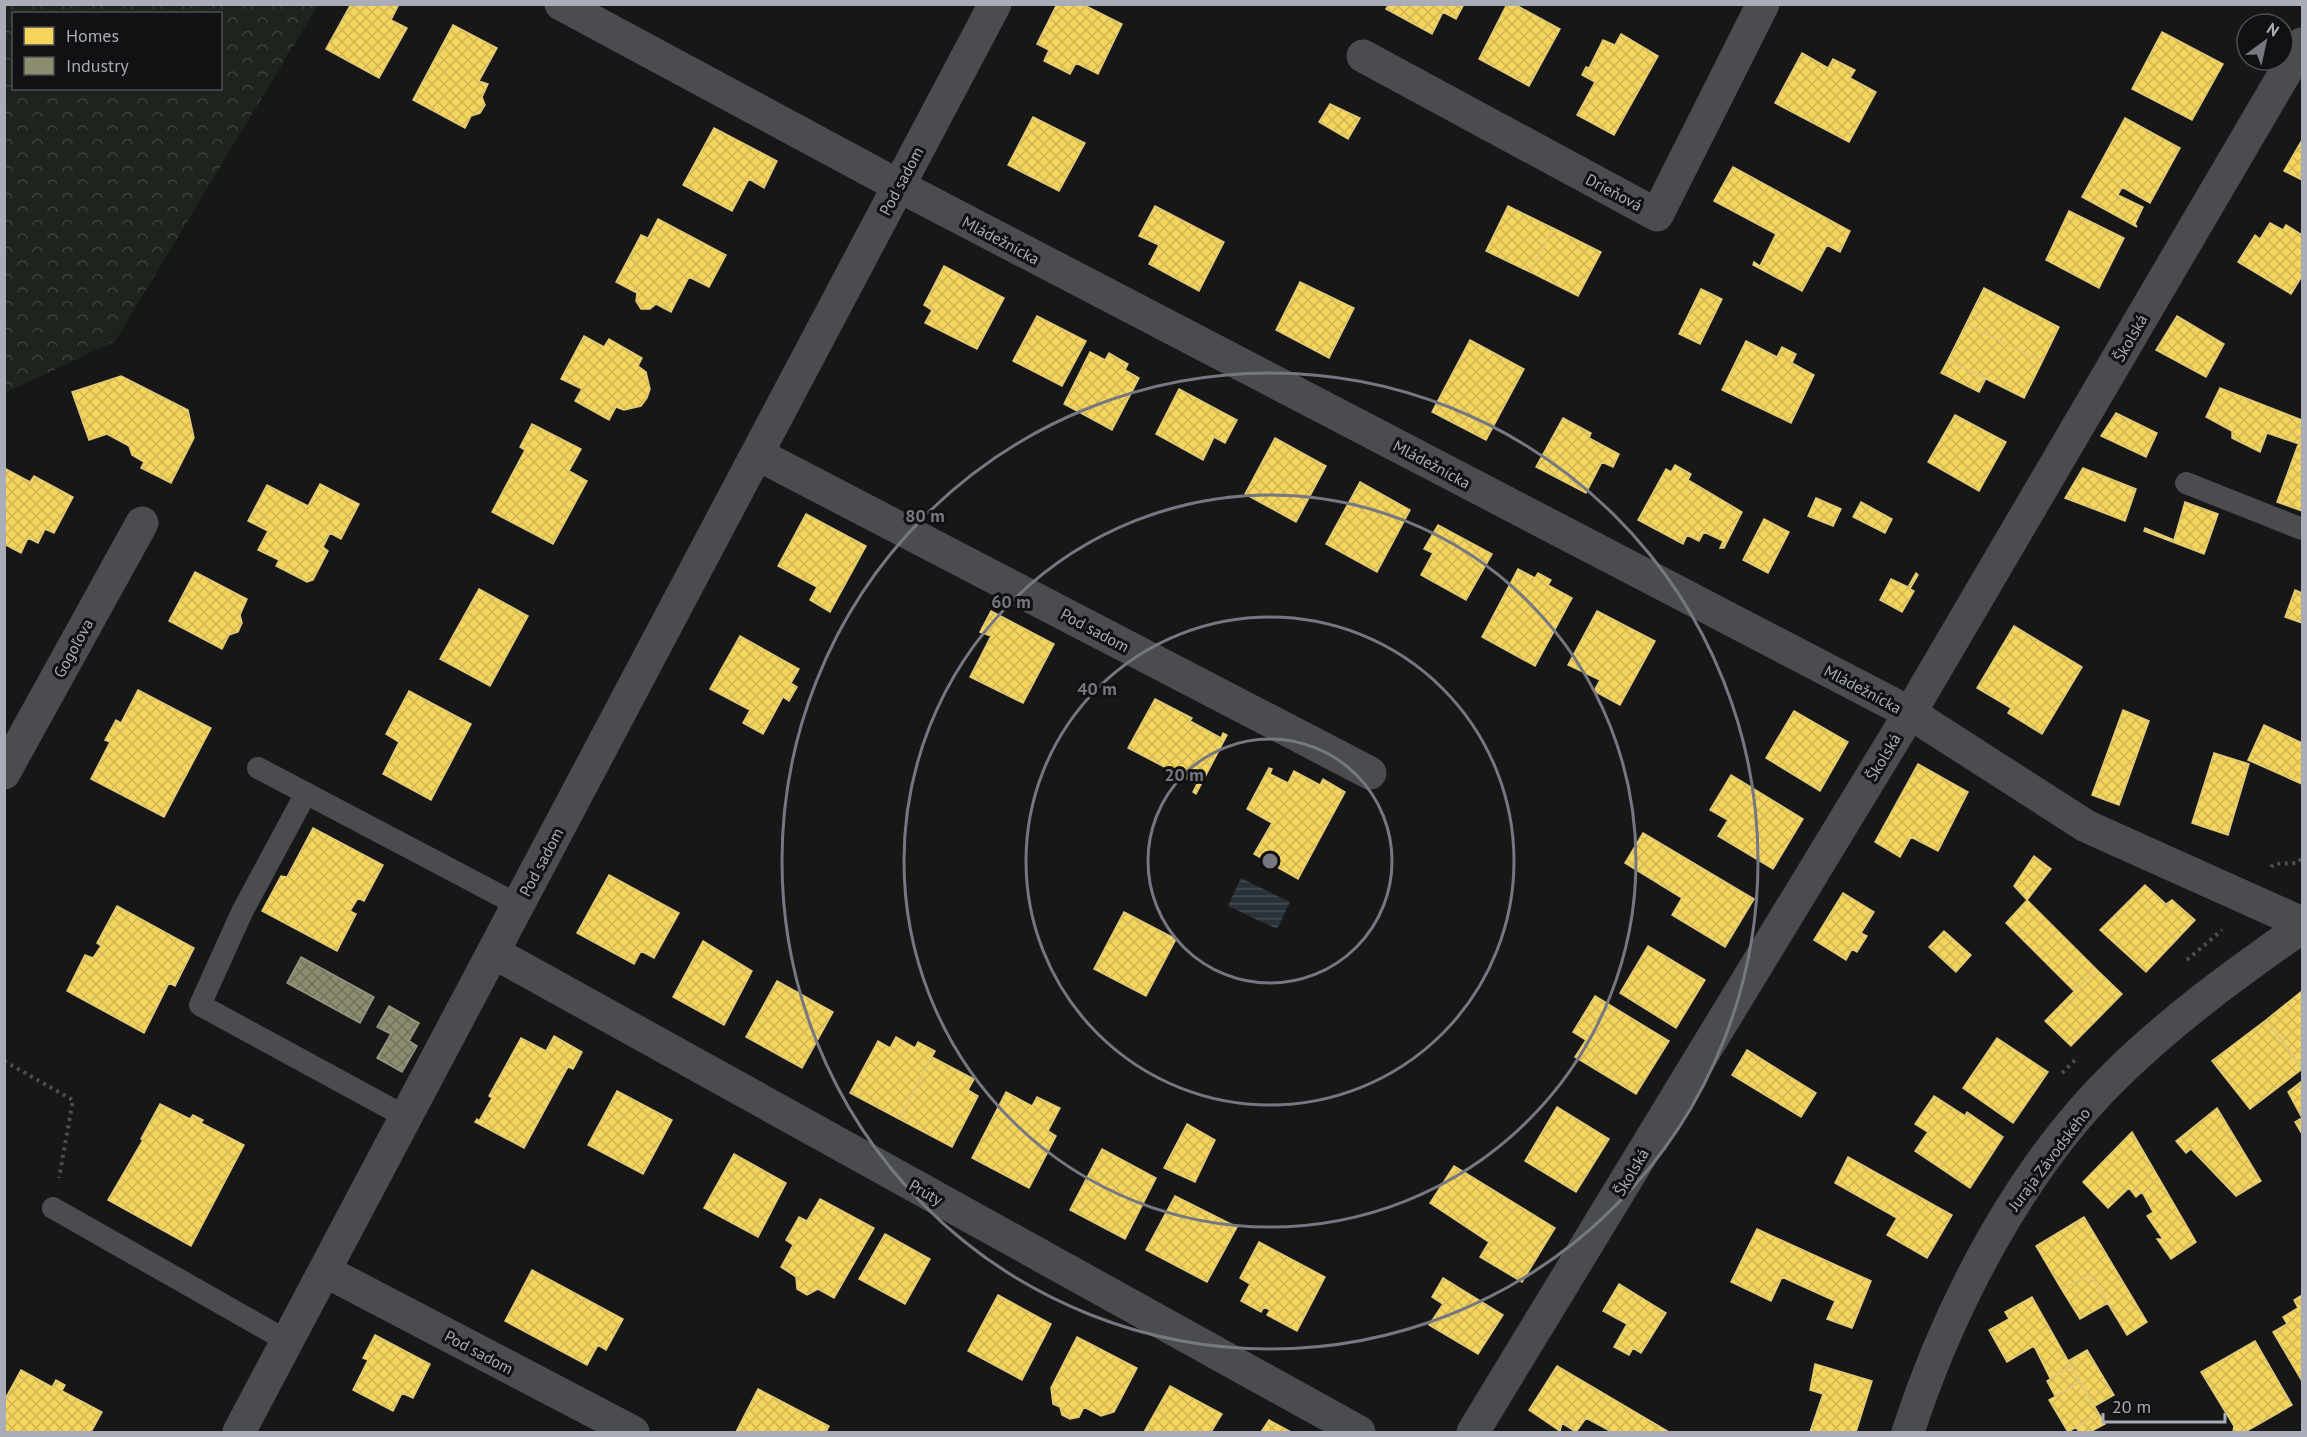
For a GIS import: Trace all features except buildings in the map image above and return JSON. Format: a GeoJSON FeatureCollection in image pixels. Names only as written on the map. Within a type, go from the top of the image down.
{"type":"FeatureCollection","features":[{"type":"Feature","properties":{"kind":"street","name":"Mládežnícka"},"geometry":{"type":"LineString","coordinates":[[561,4],[898,186],[1910,713],[2086,826],[2302,925]]}},
{"type":"Feature","properties":{"kind":"street","name":"Pod sadom"},"geometry":{"type":"LineString","coordinates":[[239,1432],[995,4]]}},
{"type":"Feature","properties":{"kind":"street","name":"Drieňová"},"geometry":{"type":"LineString","coordinates":[[1363,56],[1657,215],[1763,4]]}},
{"type":"Feature","properties":{"kind":"street","name":"Školská"},"geometry":{"type":"LineString","coordinates":[[1473,1432],[1910,713],[2302,44]]}},
{"type":"Feature","properties":{"kind":"street","name":"Pod sadom"},"geometry":{"type":"LineString","coordinates":[[757,454],[1370,773]]}},
{"type":"Feature","properties":{"kind":"street","name":"Gogoľova"},"geometry":{"type":"LineString","coordinates":[[4,773],[142,523]]}},
{"type":"Feature","properties":{"kind":"street","name":"Juraja Závodského"},"geometry":{"type":"LineString","coordinates":[[1908,1432],[1947,1330],[1981,1258],[2022,1192],[2066,1132],[2116,1074],[2175,1022],[2302,925]]}},
{"type":"Feature","properties":{"kind":"street","name":"Prúty"},"geometry":{"type":"LineString","coordinates":[[493,952],[1359,1432]]}},
{"type":"Feature","properties":{"kind":"street","name":"Pod sadom"},"geometry":{"type":"LineString","coordinates":[[325,1271],[633,1432]]}},
{"type":"Feature","properties":{"kind":"lane"},"geometry":{"type":"LineString","coordinates":[[2186,483],[2302,529]]}},
{"type":"Feature","properties":{"kind":"lane"},"geometry":{"type":"LineString","coordinates":[[258,768],[518,905]]}},
{"type":"Feature","properties":{"kind":"lane"},"geometry":{"type":"LineString","coordinates":[[306,793],[242,912],[200,1005],[406,1117]]}},
{"type":"Feature","properties":{"kind":"lane"},"geometry":{"type":"LineString","coordinates":[[53,1208],[287,1341]]}},
{"type":"Feature","properties":{"kind":"path"},"geometry":{"type":"LineString","coordinates":[[4,1061],[73,1100],[53,1208]]}},
{"type":"Feature","properties":{"kind":"green space"},"geometry":{"type":"Polygon","coordinates":[[[4,5],[318,5],[115,341],[5,393],[4,5]]]}},
{"type":"Feature","properties":{"kind":"shaded area"},"geometry":{"type":"Polygon","coordinates":[[[1241,878],[1290,902],[1277,929],[1228,906],[1241,878]]]}}]}
